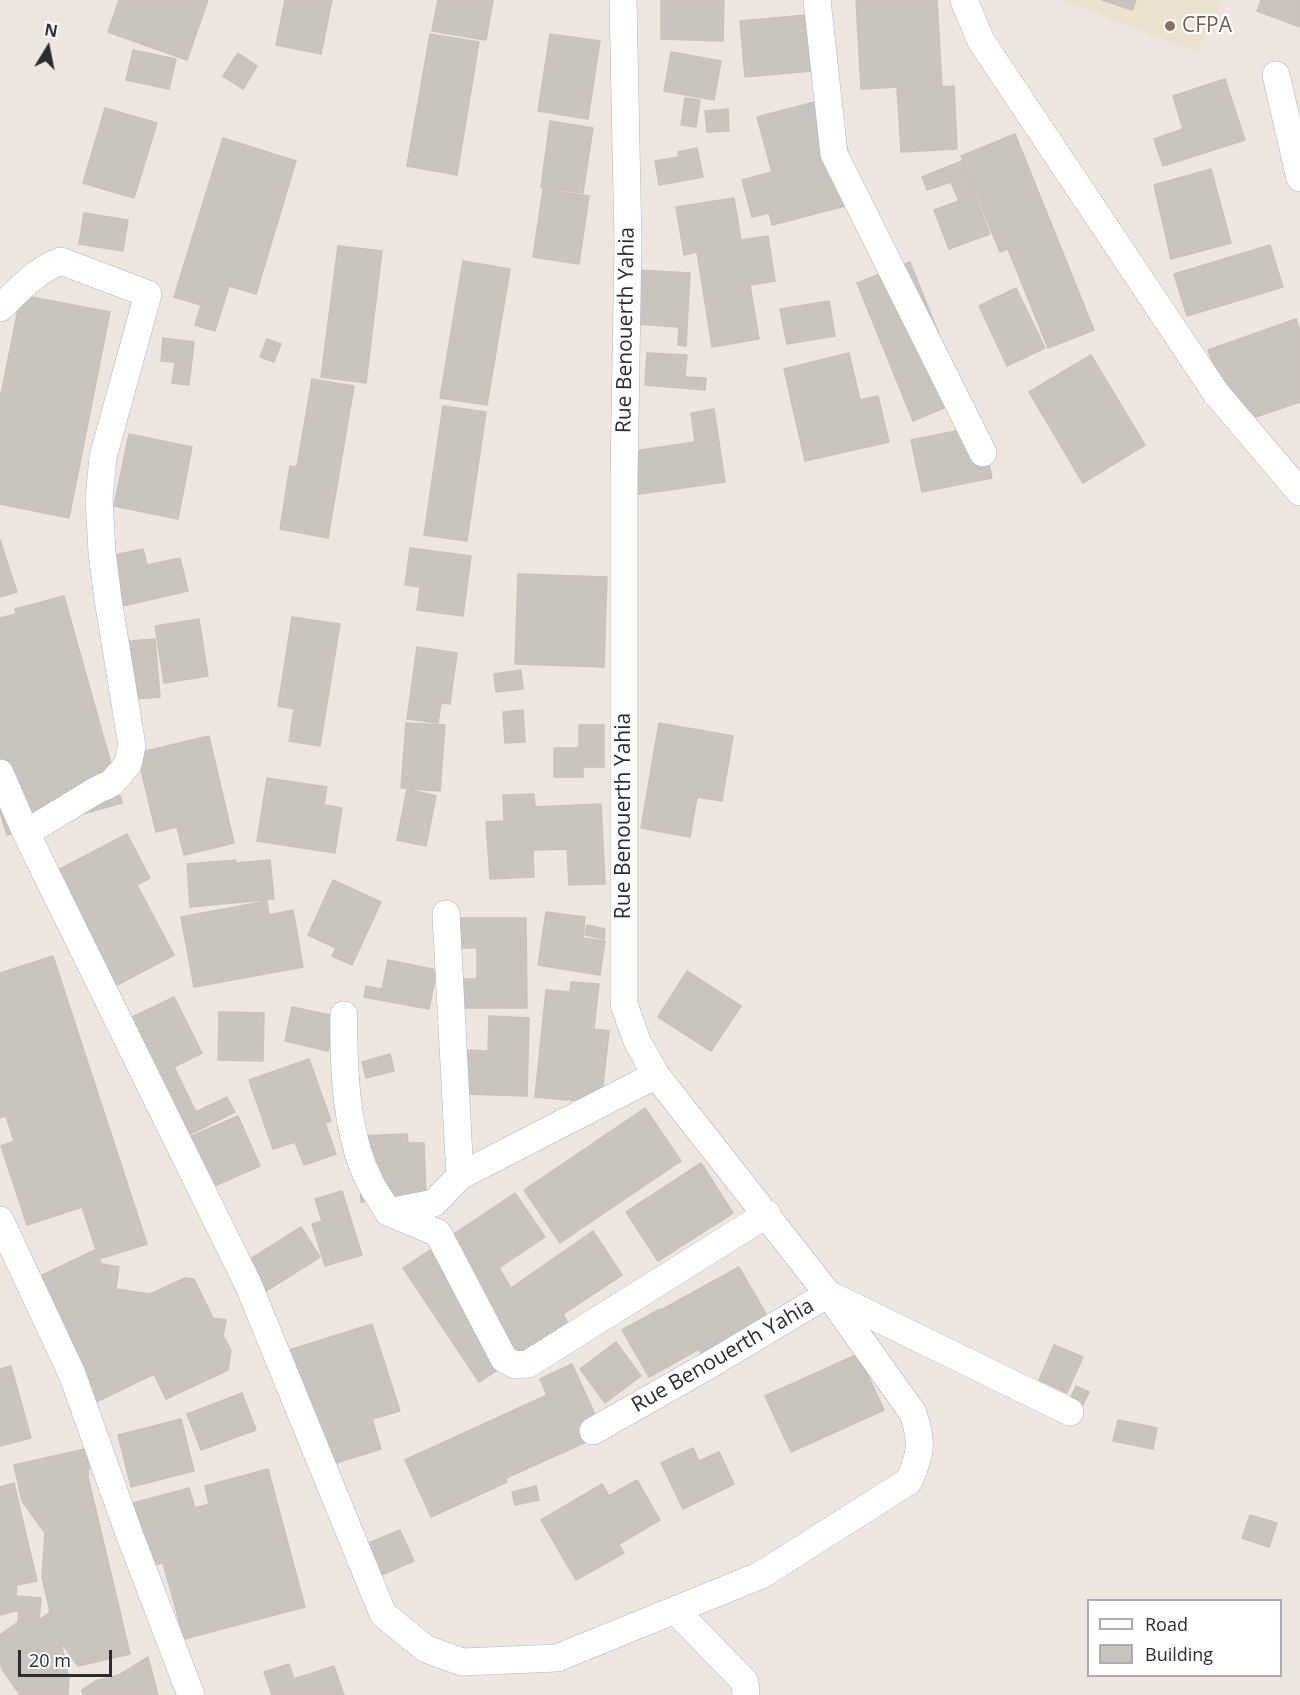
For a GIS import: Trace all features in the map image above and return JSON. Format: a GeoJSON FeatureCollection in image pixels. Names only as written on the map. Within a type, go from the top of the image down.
{"type":"FeatureCollection","features":[{"type":"Feature","properties":{"kind":"street","name":"Rue Benouerth Yahia"},"geometry":{"type":"LineString","coordinates":[[593,1431],[828,1294],[657,1075],[637,1041],[624,1004],[624,477],[628,242],[623,0]]}},
{"type":"Feature","properties":{"kind":"street"},"geometry":{"type":"LineString","coordinates":[[817,0],[834,154],[983,453]]}},
{"type":"Feature","properties":{"kind":"street"},"geometry":{"type":"LineString","coordinates":[[964,0],[981,41],[1216,393],[1300,492]]}},
{"type":"Feature","properties":{"kind":"street"},"geometry":{"type":"LineString","coordinates":[[1276,75],[1300,178]]}},
{"type":"Feature","properties":{"kind":"street"},"geometry":{"type":"LineString","coordinates":[[0,308],[40,271],[61,261],[148,294],[103,457],[99,499],[108,599],[132,746],[128,764],[112,783],[26,833]]}},
{"type":"Feature","properties":{"kind":"street"},"geometry":{"type":"LineString","coordinates":[[0,773],[26,833],[248,1284],[383,1614],[426,1649],[462,1662],[557,1659],[761,1575],[909,1481],[918,1460],[921,1436],[913,1413],[828,1294]]}},
{"type":"Feature","properties":{"kind":"street"},"geometry":{"type":"LineString","coordinates":[[446,914],[460,1176]]}},
{"type":"Feature","properties":{"kind":"street"},"geometry":{"type":"LineString","coordinates":[[344,1015],[343,1058],[351,1118],[360,1158],[369,1180],[388,1212],[438,1233],[504,1359],[514,1365],[528,1364],[767,1214]]}},
{"type":"Feature","properties":{"kind":"street"},"geometry":{"type":"LineString","coordinates":[[388,1212],[434,1203],[460,1176],[657,1075]]}},
{"type":"Feature","properties":{"kind":"street"},"geometry":{"type":"LineString","coordinates":[[0,1220],[72,1374],[130,1536],[191,1695]]}},
{"type":"Feature","properties":{"kind":"street"},"geometry":{"type":"LineString","coordinates":[[828,1294],[1070,1412]]}},
{"type":"Feature","properties":{"kind":"street"},"geometry":{"type":"LineString","coordinates":[[675,1610],[745,1682],[746,1695]]}},
{"type":"Feature","properties":{"kind":"shaded area","name":"CFPA"},"geometry":{"type":"Polygon","coordinates":[[[1062,0],[1222,0],[1197,52],[1062,0]]]}},
{"type":"Feature","properties":{"kind":"building"},"geometry":{"type":"Polygon","coordinates":[[[119,0],[208,0],[187,60],[108,32],[119,0]]]}},
{"type":"Feature","properties":{"kind":"building"},"geometry":{"type":"Polygon","coordinates":[[[285,0],[332,0],[321,54],[276,45],[285,0]]]}},
{"type":"Feature","properties":{"kind":"building"},"geometry":{"type":"Polygon","coordinates":[[[438,0],[493,0],[486,40],[432,31],[438,0]]]}},
{"type":"Feature","properties":{"kind":"building"},"geometry":{"type":"Polygon","coordinates":[[[661,0],[724,0],[723,41],[661,39],[661,0]]]}},
{"type":"Feature","properties":{"kind":"building"},"geometry":{"type":"Polygon","coordinates":[[[856,0],[937,0],[942,87],[954,86],[957,149],[901,152],[897,87],[861,89],[856,0]]]}},
{"type":"Feature","properties":{"kind":"building"},"geometry":{"type":"Polygon","coordinates":[[[1102,0],[1136,0],[1132,10],[1102,0]]]}},
{"type":"Feature","properties":{"kind":"building"},"geometry":{"type":"Polygon","coordinates":[[[1261,0],[1300,0],[1300,27],[1257,11],[1261,0]]]}},
{"type":"Feature","properties":{"kind":"building"},"geometry":{"type":"Polygon","coordinates":[[[818,14],[823,70],[745,77],[740,21],[818,14]]]}},
{"type":"Feature","properties":{"kind":"building"},"geometry":{"type":"Polygon","coordinates":[[[430,34],[479,42],[457,175],[407,166],[430,34]]]}},
{"type":"Feature","properties":{"kind":"building"},"geometry":{"type":"Polygon","coordinates":[[[550,34],[600,41],[588,119],[538,111],[550,34]]]}},
{"type":"Feature","properties":{"kind":"building"},"geometry":{"type":"Polygon","coordinates":[[[133,50],[176,59],[169,89],[126,80],[133,50]]]}},
{"type":"Feature","properties":{"kind":"building"},"geometry":{"type":"Polygon","coordinates":[[[671,52],[721,61],[714,100],[664,91],[671,52]]]}},
{"type":"Feature","properties":{"kind":"building"},"geometry":{"type":"Polygon","coordinates":[[[238,53],[257,66],[243,89],[223,76],[238,53]]]}},
{"type":"Feature","properties":{"kind":"building"},"geometry":{"type":"Polygon","coordinates":[[[1225,79],[1245,140],[1163,166],[1154,139],[1183,129],[1173,96],[1225,79]]]}},
{"type":"Feature","properties":{"kind":"building"},"geometry":{"type":"Polygon","coordinates":[[[834,97],[861,202],[772,225],[769,213],[752,217],[742,180],[772,172],[757,117],[834,97]]]}},
{"type":"Feature","properties":{"kind":"building"},"geometry":{"type":"Polygon","coordinates":[[[685,98],[700,100],[696,127],[681,125],[685,98]]]}},
{"type":"Feature","properties":{"kind":"building"},"geometry":{"type":"Polygon","coordinates":[[[105,108],[157,123],[134,198],[83,183],[105,108]]]}},
{"type":"Feature","properties":{"kind":"building"},"geometry":{"type":"Polygon","coordinates":[[[728,109],[729,131],[707,132],[705,111],[728,109]]]}},
{"type":"Feature","properties":{"kind":"building"},"geometry":{"type":"Polygon","coordinates":[[[550,121],[593,128],[583,193],[541,187],[550,121]]]}},
{"type":"Feature","properties":{"kind":"building"},"geometry":{"type":"Polygon","coordinates":[[[1015,134],[1094,330],[1048,348],[1008,249],[1000,252],[961,156],[1015,134]]]}},
{"type":"Feature","properties":{"kind":"building"},"geometry":{"type":"Polygon","coordinates":[[[223,138],[296,161],[256,294],[229,286],[215,331],[195,325],[201,305],[174,297],[223,138]]]}},
{"type":"Feature","properties":{"kind":"building"},"geometry":{"type":"Polygon","coordinates":[[[697,148],[703,177],[659,185],[655,161],[679,157],[678,152],[697,148]]]}},
{"type":"Feature","properties":{"kind":"building"},"geometry":{"type":"Polygon","coordinates":[[[962,161],[990,234],[949,249],[934,210],[959,201],[951,182],[927,190],[922,177],[962,161]]]}},
{"type":"Feature","properties":{"kind":"building"},"geometry":{"type":"Polygon","coordinates":[[[1211,169],[1231,243],[1171,259],[1154,185],[1211,169]]]}},
{"type":"Feature","properties":{"kind":"building"},"geometry":{"type":"Polygon","coordinates":[[[543,189],[589,196],[579,264],[533,257],[543,189]]]}},
{"type":"Feature","properties":{"kind":"building"},"geometry":{"type":"Polygon","coordinates":[[[734,198],[741,240],[768,236],[775,281],[750,285],[759,339],[712,347],[697,252],[684,255],[676,207],[734,198]]]}},
{"type":"Feature","properties":{"kind":"building"},"geometry":{"type":"Polygon","coordinates":[[[84,213],[128,220],[123,251],[79,244],[84,213]]]}},
{"type":"Feature","properties":{"kind":"building"},"geometry":{"type":"Polygon","coordinates":[[[1270,245],[1283,287],[1187,316],[1174,274],[1270,245]]]}},
{"type":"Feature","properties":{"kind":"building"},"geometry":{"type":"Polygon","coordinates":[[[338,246],[382,251],[366,383],[321,377],[338,246]]]}},
{"type":"Feature","properties":{"kind":"building"},"geometry":{"type":"Polygon","coordinates":[[[463,261],[510,269],[487,405],[440,398],[463,261]]]}},
{"type":"Feature","properties":{"kind":"building"},"geometry":{"type":"Polygon","coordinates":[[[910,262],[965,399],[913,421],[857,283],[910,262]]]}},
{"type":"Feature","properties":{"kind":"building"},"geometry":{"type":"Polygon","coordinates":[[[637,270],[690,273],[686,346],[678,345],[679,327],[634,324],[637,270]]]}},
{"type":"Feature","properties":{"kind":"building"},"geometry":{"type":"Polygon","coordinates":[[[1016,288],[1045,348],[1007,366],[979,306],[1016,288]]]}},
{"type":"Feature","properties":{"kind":"building"},"geometry":{"type":"Polygon","coordinates":[[[21,295],[110,312],[69,518],[0,504],[0,399],[21,295]]]}},
{"type":"Feature","properties":{"kind":"building"},"geometry":{"type":"Polygon","coordinates":[[[829,301],[835,336],[787,344],[780,309],[829,301]]]}},
{"type":"Feature","properties":{"kind":"building"},"geometry":{"type":"Polygon","coordinates":[[[1296,319],[1300,331],[1300,402],[1235,424],[1208,350],[1296,319]]]}},
{"type":"Feature","properties":{"kind":"building"},"geometry":{"type":"Polygon","coordinates":[[[163,338],[194,342],[189,385],[172,383],[175,362],[161,361],[163,338]]]}},
{"type":"Feature","properties":{"kind":"building"},"geometry":{"type":"Polygon","coordinates":[[[267,339],[281,344],[274,362],[260,357],[267,339]]]}},
{"type":"Feature","properties":{"kind":"building"},"geometry":{"type":"Polygon","coordinates":[[[647,353],[687,355],[685,377],[706,378],[705,390],[645,385],[647,353]]]}},
{"type":"Feature","properties":{"kind":"building"},"geometry":{"type":"Polygon","coordinates":[[[849,353],[860,400],[878,396],[889,442],[805,461],[784,369],[849,353]]]}},
{"type":"Feature","properties":{"kind":"building"},"geometry":{"type":"Polygon","coordinates":[[[1091,355],[1145,445],[1083,483],[1029,392],[1091,355]]]}},
{"type":"Feature","properties":{"kind":"building"},"geometry":{"type":"Polygon","coordinates":[[[312,379],[354,386],[328,538],[280,529],[290,466],[297,467],[312,379]]]}},
{"type":"Feature","properties":{"kind":"building"},"geometry":{"type":"Polygon","coordinates":[[[443,406],[486,412],[467,541],[424,535],[443,406]]]}},
{"type":"Feature","properties":{"kind":"building"},"geometry":{"type":"Polygon","coordinates":[[[714,409],[725,482],[633,495],[627,452],[695,442],[691,413],[714,409]]]}},
{"type":"Feature","properties":{"kind":"building"},"geometry":{"type":"Polygon","coordinates":[[[981,426],[992,478],[922,492],[911,440],[981,426]]]}},
{"type":"Feature","properties":{"kind":"building"},"geometry":{"type":"Polygon","coordinates":[[[129,434],[192,447],[178,519],[114,506],[129,434]]]}},
{"type":"Feature","properties":{"kind":"building"},"geometry":{"type":"Polygon","coordinates":[[[0,540],[17,592],[0,597],[0,540]]]}},
{"type":"Feature","properties":{"kind":"building"},"geometry":{"type":"Polygon","coordinates":[[[410,548],[471,556],[463,616],[417,610],[420,587],[405,585],[410,548]]]}},
{"type":"Feature","properties":{"kind":"building"},"geometry":{"type":"Polygon","coordinates":[[[143,549],[147,565],[180,558],[188,591],[101,611],[90,560],[143,549]]]}},
{"type":"Feature","properties":{"kind":"building"},"geometry":{"type":"Polygon","coordinates":[[[518,574],[607,577],[604,667],[515,664],[518,574]]]}},
{"type":"Feature","properties":{"kind":"building"},"geometry":{"type":"Polygon","coordinates":[[[64,596],[122,803],[7,835],[0,812],[0,618],[16,614],[15,609],[64,596]]]}},
{"type":"Feature","properties":{"kind":"building"},"geometry":{"type":"Polygon","coordinates":[[[292,617],[340,624],[320,746],[289,741],[294,709],[278,706],[292,617]]]}},
{"type":"Feature","properties":{"kind":"building"},"geometry":{"type":"Polygon","coordinates":[[[199,619],[208,676],[164,683],[155,626],[199,619]]]}},
{"type":"Feature","properties":{"kind":"building"},"geometry":{"type":"Polygon","coordinates":[[[155,639],[160,697],[123,700],[118,642],[155,639]]]}},
{"type":"Feature","properties":{"kind":"building"},"geometry":{"type":"Polygon","coordinates":[[[417,647],[457,653],[450,704],[441,703],[438,723],[407,719],[417,647]]]}},
{"type":"Feature","properties":{"kind":"building"},"geometry":{"type":"Polygon","coordinates":[[[521,670],[523,689],[496,692],[494,674],[521,670]]]}},
{"type":"Feature","properties":{"kind":"building"},"geometry":{"type":"Polygon","coordinates":[[[523,710],[525,742],[505,743],[503,712],[523,710]]]}},
{"type":"Feature","properties":{"kind":"building"},"geometry":{"type":"Polygon","coordinates":[[[406,723],[445,725],[440,791],[401,788],[406,723]]]}},
{"type":"Feature","properties":{"kind":"building"},"geometry":{"type":"Polygon","coordinates":[[[659,723],[733,736],[722,801],[697,797],[690,837],[641,828],[659,723]]]}},
{"type":"Feature","properties":{"kind":"building"},"geometry":{"type":"Polygon","coordinates":[[[579,725],[604,725],[604,767],[583,767],[583,777],[554,777],[554,748],[579,748],[579,725]]]}},
{"type":"Feature","properties":{"kind":"building"},"geometry":{"type":"Polygon","coordinates":[[[209,736],[234,843],[184,855],[177,827],[156,832],[137,753],[209,736]]]}},
{"type":"Feature","properties":{"kind":"building"},"geometry":{"type":"Polygon","coordinates":[[[267,778],[327,787],[324,805],[342,808],[335,853],[257,841],[267,778]]]}},
{"type":"Feature","properties":{"kind":"building"},"geometry":{"type":"Polygon","coordinates":[[[407,789],[436,796],[426,846],[397,840],[407,789]]]}},
{"type":"Feature","properties":{"kind":"building"},"geometry":{"type":"Polygon","coordinates":[[[534,794],[535,807],[601,804],[605,884],[569,885],[567,849],[533,850],[534,877],[490,879],[486,822],[504,821],[503,795],[534,794]]]}},
{"type":"Feature","properties":{"kind":"building"},"geometry":{"type":"Polygon","coordinates":[[[127,834],[150,878],[137,885],[174,955],[100,994],[39,880],[127,834]]]}},
{"type":"Feature","properties":{"kind":"building"},"geometry":{"type":"Polygon","coordinates":[[[236,860],[235,863],[270,860],[274,899],[190,907],[187,864],[236,860]]]}},
{"type":"Feature","properties":{"kind":"building"},"geometry":{"type":"Polygon","coordinates":[[[333,880],[381,902],[352,965],[332,956],[336,948],[308,935],[333,880]]]}},
{"type":"Feature","properties":{"kind":"building"},"geometry":{"type":"Polygon","coordinates":[[[267,901],[269,915],[293,910],[303,967],[194,987],[181,917],[267,901]]]}},
{"type":"Feature","properties":{"kind":"building"},"geometry":{"type":"Polygon","coordinates":[[[546,912],[585,917],[583,938],[605,941],[600,975],[538,965],[546,912]]]}},
{"type":"Feature","properties":{"kind":"building"},"geometry":{"type":"Polygon","coordinates":[[[459,918],[526,918],[527,1008],[461,1008],[461,979],[477,979],[477,948],[460,948],[459,918]]]}},
{"type":"Feature","properties":{"kind":"building"},"geometry":{"type":"Polygon","coordinates":[[[587,925],[605,929],[604,939],[585,935],[587,925]]]}},
{"type":"Feature","properties":{"kind":"building"},"geometry":{"type":"Polygon","coordinates":[[[53,956],[147,1244],[99,1259],[82,1207],[27,1225],[1,1146],[14,1141],[6,1116],[0,1118],[0,973],[53,956]]]}},
{"type":"Feature","properties":{"kind":"building"},"geometry":{"type":"Polygon","coordinates":[[[388,960],[437,970],[429,1009],[364,997],[366,986],[382,989],[388,960]]]}},
{"type":"Feature","properties":{"kind":"building"},"geometry":{"type":"Polygon","coordinates":[[[687,971],[741,1006],[711,1051],[658,1017],[687,971]]]}},
{"type":"Feature","properties":{"kind":"building"},"geometry":{"type":"Polygon","coordinates":[[[571,982],[599,984],[594,1029],[609,1031],[601,1103],[535,1097],[546,990],[570,992],[571,982]]]}},
{"type":"Feature","properties":{"kind":"building"},"geometry":{"type":"Polygon","coordinates":[[[174,997],[202,1053],[174,1067],[196,1112],[227,1097],[235,1112],[170,1144],[112,1027],[174,997]]]}},
{"type":"Feature","properties":{"kind":"building"},"geometry":{"type":"Polygon","coordinates":[[[292,1007],[335,1016],[328,1051],[285,1041],[292,1007]]]}},
{"type":"Feature","properties":{"kind":"building"},"geometry":{"type":"Polygon","coordinates":[[[219,1012],[264,1013],[263,1061],[218,1060],[219,1012]]]}},
{"type":"Feature","properties":{"kind":"building"},"geometry":{"type":"Polygon","coordinates":[[[489,1016],[529,1018],[527,1096],[465,1094],[466,1050],[488,1051],[489,1016]]]}},
{"type":"Feature","properties":{"kind":"building"},"geometry":{"type":"Polygon","coordinates":[[[390,1054],[394,1071],[366,1078],[362,1062],[390,1054]]]}},
{"type":"Feature","properties":{"kind":"building"},"geometry":{"type":"Polygon","coordinates":[[[309,1059],[331,1121],[325,1123],[336,1154],[304,1165],[295,1142],[273,1149],[249,1080],[309,1059]]]}},
{"type":"Feature","properties":{"kind":"building"},"geometry":{"type":"Polygon","coordinates":[[[645,1108],[681,1161],[560,1243],[524,1190],[645,1108]]]}},
{"type":"Feature","properties":{"kind":"building"},"geometry":{"type":"Polygon","coordinates":[[[238,1116],[260,1166],[194,1195],[171,1145],[238,1116]]]}},
{"type":"Feature","properties":{"kind":"building"},"geometry":{"type":"Polygon","coordinates":[[[407,1134],[408,1143],[424,1143],[426,1199],[361,1202],[358,1136],[407,1134]]]}},
{"type":"Feature","properties":{"kind":"building"},"geometry":{"type":"Polygon","coordinates":[[[701,1163],[733,1213],[658,1261],[626,1212],[701,1163]]]}},
{"type":"Feature","properties":{"kind":"building"},"geometry":{"type":"Polygon","coordinates":[[[342,1191],[362,1255],[325,1266],[312,1224],[322,1221],[315,1199],[342,1191]]]}},
{"type":"Feature","properties":{"kind":"building"},"geometry":{"type":"Polygon","coordinates":[[[515,1193],[545,1237],[499,1268],[511,1288],[593,1231],[622,1275],[563,1314],[568,1323],[479,1382],[403,1268],[515,1193]]]}},
{"type":"Feature","properties":{"kind":"building"},"geometry":{"type":"Polygon","coordinates":[[[301,1227],[320,1257],[263,1293],[244,1263],[301,1227]]]}},
{"type":"Feature","properties":{"kind":"building"},"geometry":{"type":"Polygon","coordinates":[[[95,1250],[102,1264],[119,1267],[116,1289],[150,1294],[185,1278],[194,1279],[213,1318],[226,1320],[223,1336],[231,1350],[228,1370],[166,1399],[154,1374],[94,1403],[34,1279],[95,1250]]]}},
{"type":"Feature","properties":{"kind":"building"},"geometry":{"type":"Polygon","coordinates":[[[739,1267],[773,1326],[706,1363],[699,1349],[649,1377],[622,1330],[739,1267]]]}},
{"type":"Feature","properties":{"kind":"building"},"geometry":{"type":"Polygon","coordinates":[[[372,1324],[400,1411],[372,1419],[381,1449],[323,1467],[286,1351],[372,1324]]]}},
{"type":"Feature","properties":{"kind":"building"},"geometry":{"type":"Polygon","coordinates":[[[616,1342],[641,1376],[605,1403],[580,1369],[616,1342]]]}},
{"type":"Feature","properties":{"kind":"building"},"geometry":{"type":"Polygon","coordinates":[[[1054,1345],[1083,1357],[1067,1393],[1039,1380],[1054,1345]]]}},
{"type":"Feature","properties":{"kind":"building"},"geometry":{"type":"Polygon","coordinates":[[[858,1354],[884,1410],[791,1452],[765,1396],[858,1354]]]}},
{"type":"Feature","properties":{"kind":"building"},"geometry":{"type":"Polygon","coordinates":[[[572,1364],[604,1434],[506,1478],[507,1482],[431,1517],[405,1460],[547,1395],[540,1379],[572,1364]]]}},
{"type":"Feature","properties":{"kind":"building"},"geometry":{"type":"Polygon","coordinates":[[[11,1366],[31,1438],[0,1446],[0,1369],[11,1366]]]}},
{"type":"Feature","properties":{"kind":"building"},"geometry":{"type":"Polygon","coordinates":[[[1076,1386],[1089,1392],[1081,1409],[1068,1403],[1076,1386]]]}},
{"type":"Feature","properties":{"kind":"building"},"geometry":{"type":"Polygon","coordinates":[[[242,1393],[256,1430],[201,1450],[187,1414],[242,1393]]]}},
{"type":"Feature","properties":{"kind":"building"},"geometry":{"type":"Polygon","coordinates":[[[181,1419],[194,1471],[131,1487],[118,1435],[181,1419]]]}},
{"type":"Feature","properties":{"kind":"building"},"geometry":{"type":"Polygon","coordinates":[[[1118,1420],[1157,1428],[1153,1449],[1113,1441],[1118,1420]]]}},
{"type":"Feature","properties":{"kind":"building"},"geometry":{"type":"Polygon","coordinates":[[[693,1448],[699,1461],[719,1452],[734,1484],[683,1509],[661,1463],[693,1448]]]}},
{"type":"Feature","properties":{"kind":"building"},"geometry":{"type":"Polygon","coordinates":[[[85,1449],[89,1466],[88,1477],[130,1654],[78,1666],[61,1642],[69,1678],[68,1695],[20,1695],[2,1669],[0,1661],[0,1635],[18,1622],[19,1610],[0,1615],[0,1487],[14,1483],[37,1581],[17,1585],[16,1596],[41,1598],[39,1620],[50,1612],[42,1577],[45,1533],[22,1501],[14,1465],[85,1449]]]}},
{"type":"Feature","properties":{"kind":"building"},"geometry":{"type":"Polygon","coordinates":[[[268,1469],[305,1607],[184,1639],[163,1563],[150,1566],[133,1503],[189,1488],[195,1508],[209,1504],[205,1486],[268,1469]]]}},
{"type":"Feature","properties":{"kind":"building"},"geometry":{"type":"Polygon","coordinates":[[[637,1480],[660,1520],[619,1544],[624,1553],[576,1580],[541,1520],[602,1484],[609,1496],[637,1480]]]}},
{"type":"Feature","properties":{"kind":"building"},"geometry":{"type":"Polygon","coordinates":[[[536,1486],[539,1500],[515,1505],[512,1492],[536,1486]]]}},
{"type":"Feature","properties":{"kind":"building"},"geometry":{"type":"Polygon","coordinates":[[[1250,1515],[1277,1523],[1269,1547],[1242,1538],[1250,1515]]]}},
{"type":"Feature","properties":{"kind":"building"},"geometry":{"type":"Polygon","coordinates":[[[400,1530],[414,1561],[365,1582],[352,1550],[400,1530]]]}},
{"type":"Feature","properties":{"kind":"building"},"geometry":{"type":"Polygon","coordinates":[[[148,1657],[158,1695],[83,1695],[82,1690],[95,1681],[119,1675],[148,1657]]]}},
{"type":"Feature","properties":{"kind":"building"},"geometry":{"type":"Polygon","coordinates":[[[289,1664],[294,1679],[334,1666],[344,1695],[272,1695],[264,1672],[289,1664]]]}},
{"type":"Feature","properties":{"kind":"place","name":"CFPA"},"geometry":{"type":"Point","coordinates":[1170,26]}}]}
